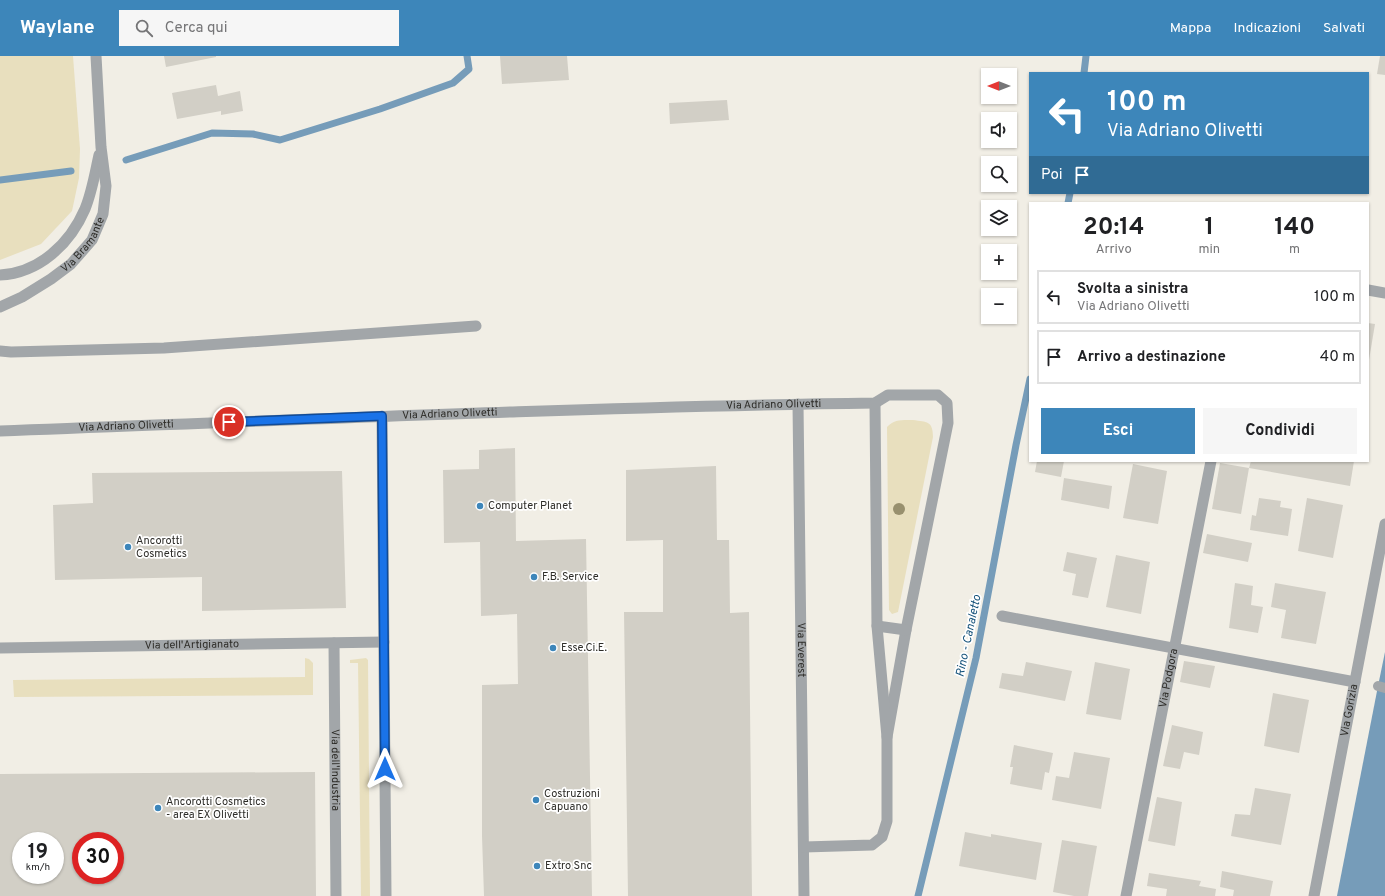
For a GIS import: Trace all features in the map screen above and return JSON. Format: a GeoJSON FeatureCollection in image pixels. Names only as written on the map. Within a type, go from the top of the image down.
{"type":"FeatureCollection","features":[{"type":"Feature","properties":{"kind":"street","name":"Via Bramante"},"geometry":{"type":"LineString","coordinates":[[0,306],[22,297],[51,279],[71,264],[92,240],[103,214],[106,186],[101,147],[96,56]]}},
{"type":"Feature","properties":{"kind":"street","name":"Via Bramante"},"geometry":{"type":"LineString","coordinates":[[0,275],[22,271],[41,263],[58,250],[72,232],[85,209],[92,188],[101,147]]}},
{"type":"Feature","properties":{"kind":"street"},"geometry":{"type":"LineString","coordinates":[[1369,290],[1385,293]]}},
{"type":"Feature","properties":{"kind":"street"},"geometry":{"type":"LineString","coordinates":[[0,351],[18,352],[164,348],[476,326]]}},
{"type":"Feature","properties":{"kind":"street"},"geometry":{"type":"LineString","coordinates":[[804,847],[872,845],[882,837],[888,821],[887,737],[876,626],[875,403],[888,395],[938,395],[947,404],[948,423],[906,630],[887,737]]}},
{"type":"Feature","properties":{"kind":"street","name":"Via Adriano Olivetti"},"geometry":{"type":"LineString","coordinates":[[0,431],[382,416],[875,403]]}},
{"type":"Feature","properties":{"kind":"street","name":"Via Everest"},"geometry":{"type":"LineString","coordinates":[[798,404],[804,896]]}},
{"type":"Feature","properties":{"kind":"street"},"geometry":{"type":"LineString","coordinates":[[382,416],[386,896]]}},
{"type":"Feature","properties":{"kind":"street","name":"Via Podgora"},"geometry":{"type":"LineString","coordinates":[[1126,896],[1211,462]]}},
{"type":"Feature","properties":{"kind":"street","name":"Via Gorizia"},"geometry":{"type":"LineString","coordinates":[[1314,896],[1385,524]]}},
{"type":"Feature","properties":{"kind":"street"},"geometry":{"type":"LineString","coordinates":[[1002,616],[1355,682]]}},
{"type":"Feature","properties":{"kind":"street"},"geometry":{"type":"LineString","coordinates":[[876,626],[906,630]]}},
{"type":"Feature","properties":{"kind":"street","name":"Via dell'Artigianato"},"geometry":{"type":"LineString","coordinates":[[0,648],[384,642]]}},
{"type":"Feature","properties":{"kind":"street","name":"Via dell'Industria"},"geometry":{"type":"LineString","coordinates":[[334,643],[336,896]]}},
{"type":"Feature","properties":{"kind":"shaded area"},"geometry":{"type":"Polygon","coordinates":[[[0,56],[73,56],[80,149],[79,178],[72,211],[41,244],[0,260],[0,56]]]}},
{"type":"Feature","properties":{"kind":"shaded area"},"geometry":{"type":"Polygon","coordinates":[[[913,420],[928,423],[932,428],[933,437],[898,612],[892,614],[889,610],[887,427],[896,421],[913,420]]]}},
{"type":"Feature","properties":{"kind":"shaded area"},"geometry":{"type":"Polygon","coordinates":[[[305,658],[309,659],[313,663],[313,695],[14,697],[13,680],[305,677],[305,658]]]}},
{"type":"Feature","properties":{"kind":"shaded area"},"geometry":{"type":"Polygon","coordinates":[[[366,658],[368,660],[370,896],[361,896],[358,663],[350,663],[350,660],[366,658]]]}},
{"type":"Feature","properties":{"kind":"water"},"geometry":{"type":"Polygon","coordinates":[[[1385,652],[1385,896],[1337,896],[1378,686],[1385,652]]]}},
{"type":"Feature","properties":{"kind":"building"},"geometry":{"type":"Polygon","coordinates":[[[164,56],[216,56],[216,57],[166,67],[164,56]]]}},
{"type":"Feature","properties":{"kind":"building"},"geometry":{"type":"Polygon","coordinates":[[[500,56],[567,56],[569,80],[502,84],[500,56]]]}},
{"type":"Feature","properties":{"kind":"building"},"geometry":{"type":"Polygon","coordinates":[[[1380,56],[1385,56],[1385,75],[1377,74],[1380,56]]]}},
{"type":"Feature","properties":{"kind":"building"},"geometry":{"type":"Polygon","coordinates":[[[216,85],[218,96],[240,91],[243,111],[221,115],[221,111],[177,119],[172,93],[216,85]]]}},
{"type":"Feature","properties":{"kind":"building"},"geometry":{"type":"Polygon","coordinates":[[[727,100],[729,120],[670,124],[669,103],[727,100]]]}},
{"type":"Feature","properties":{"kind":"building"},"geometry":{"type":"Polygon","coordinates":[[[1369,323],[1375,324],[1369,360],[1369,323]]]}},
{"type":"Feature","properties":{"kind":"building"},"geometry":{"type":"Polygon","coordinates":[[[515,448],[516,541],[586,539],[592,896],[484,896],[482,836],[482,685],[518,684],[517,614],[481,616],[480,542],[444,543],[443,470],[479,469],[479,450],[515,448]]]}},
{"type":"Feature","properties":{"kind":"building"},"geometry":{"type":"Polygon","coordinates":[[[1037,462],[1064,462],[1061,477],[1035,472],[1037,462]]]}},
{"type":"Feature","properties":{"kind":"building"},"geometry":{"type":"Polygon","coordinates":[[[1251,462],[1354,462],[1350,486],[1249,468],[1251,462]]]}},
{"type":"Feature","properties":{"kind":"building"},"geometry":{"type":"Polygon","coordinates":[[[1220,463],[1249,468],[1241,514],[1212,509],[1220,463]]]}},
{"type":"Feature","properties":{"kind":"building"},"geometry":{"type":"Polygon","coordinates":[[[1133,464],[1167,471],[1158,524],[1123,518],[1133,464]]]}},
{"type":"Feature","properties":{"kind":"building"},"geometry":{"type":"Polygon","coordinates":[[[716,466],[717,540],[729,540],[730,613],[749,612],[752,896],[628,896],[624,612],[663,612],[663,540],[626,541],[626,470],[716,466]]]}},
{"type":"Feature","properties":{"kind":"building","name":"Ancorotti Cosmetics"},"geometry":{"type":"Polygon","coordinates":[[[342,471],[346,608],[202,611],[202,577],[55,580],[53,505],[93,503],[92,473],[342,471]]]}},
{"type":"Feature","properties":{"kind":"building"},"geometry":{"type":"Polygon","coordinates":[[[1064,478],[1112,486],[1109,509],[1061,500],[1064,478]]]}},
{"type":"Feature","properties":{"kind":"building"},"geometry":{"type":"Polygon","coordinates":[[[1259,498],[1281,501],[1280,507],[1292,509],[1288,536],[1250,530],[1252,515],[1256,516],[1259,498]]]}},
{"type":"Feature","properties":{"kind":"building"},"geometry":{"type":"Polygon","coordinates":[[[1307,498],[1343,505],[1333,558],[1298,551],[1307,498]]]}},
{"type":"Feature","properties":{"kind":"building"},"geometry":{"type":"Polygon","coordinates":[[[1207,534],[1252,543],[1248,562],[1203,553],[1207,534]]]}},
{"type":"Feature","properties":{"kind":"building"},"geometry":{"type":"Polygon","coordinates":[[[1067,552],[1097,558],[1088,598],[1072,595],[1076,574],[1063,571],[1067,552]]]}},
{"type":"Feature","properties":{"kind":"building"},"geometry":{"type":"Polygon","coordinates":[[[1116,555],[1150,562],[1141,614],[1106,607],[1116,555]]]}},
{"type":"Feature","properties":{"kind":"building"},"geometry":{"type":"Polygon","coordinates":[[[1235,583],[1253,586],[1251,605],[1263,607],[1258,633],[1229,628],[1235,583]]]}},
{"type":"Feature","properties":{"kind":"building"},"geometry":{"type":"Polygon","coordinates":[[[1275,583],[1326,592],[1316,644],[1281,638],[1286,610],[1271,607],[1275,583]]]}},
{"type":"Feature","properties":{"kind":"building"},"geometry":{"type":"Polygon","coordinates":[[[1184,661],[1215,666],[1210,688],[1180,682],[1184,661]]]}},
{"type":"Feature","properties":{"kind":"building"},"geometry":{"type":"Polygon","coordinates":[[[1026,662],[1072,671],[1065,701],[999,688],[1002,673],[1023,676],[1026,662]]]}},
{"type":"Feature","properties":{"kind":"building"},"geometry":{"type":"Polygon","coordinates":[[[1095,662],[1130,669],[1121,720],[1086,714],[1095,662]]]}},
{"type":"Feature","properties":{"kind":"building"},"geometry":{"type":"Polygon","coordinates":[[[1273,693],[1309,700],[1299,753],[1264,746],[1273,693]]]}},
{"type":"Feature","properties":{"kind":"building"},"geometry":{"type":"Polygon","coordinates":[[[1172,725],[1203,732],[1199,755],[1184,752],[1180,769],[1163,766],[1172,725]]]}},
{"type":"Feature","properties":{"kind":"building"},"geometry":{"type":"Polygon","coordinates":[[[1014,745],[1053,753],[1049,773],[1045,772],[1042,790],[1010,784],[1013,767],[1010,767],[1014,745]]]}},
{"type":"Feature","properties":{"kind":"building"},"geometry":{"type":"Polygon","coordinates":[[[1074,752],[1110,758],[1101,809],[1052,800],[1056,776],[1069,778],[1074,752]]]}},
{"type":"Feature","properties":{"kind":"building","name":"Ancorotti Cosmetics - area EX Olivetti"},"geometry":{"type":"Polygon","coordinates":[[[315,772],[316,896],[0,896],[0,774],[315,772]]]}},
{"type":"Feature","properties":{"kind":"building"},"geometry":{"type":"Polygon","coordinates":[[[1255,788],[1291,794],[1281,845],[1231,836],[1235,814],[1250,815],[1255,788]]]}},
{"type":"Feature","properties":{"kind":"building"},"geometry":{"type":"Polygon","coordinates":[[[1157,797],[1182,802],[1175,846],[1148,841],[1157,797]]]}},
{"type":"Feature","properties":{"kind":"building"},"geometry":{"type":"Polygon","coordinates":[[[965,832],[991,837],[991,834],[1042,843],[1036,880],[959,866],[965,832]]]}},
{"type":"Feature","properties":{"kind":"building"},"geometry":{"type":"Polygon","coordinates":[[[1062,840],[1097,846],[1088,896],[1074,896],[1053,892],[1062,840]]]}},
{"type":"Feature","properties":{"kind":"building"},"geometry":{"type":"Polygon","coordinates":[[[1222,871],[1273,881],[1270,896],[1233,896],[1234,890],[1220,887],[1222,871]]]}},
{"type":"Feature","properties":{"kind":"building"},"geometry":{"type":"Polygon","coordinates":[[[1149,873],[1201,881],[1199,886],[1216,889],[1215,896],[1166,896],[1167,889],[1147,886],[1149,873]]]}},
{"type":"Feature","properties":{"kind":"waterway"},"geometry":{"type":"LineString","coordinates":[[126,160],[212,133],[253,134],[280,140],[380,109],[453,83],[469,69],[467,56]]}},
{"type":"Feature","properties":{"kind":"waterway","name":"Rino - Canaletto"},"geometry":{"type":"LineString","coordinates":[[1084,72],[1086,56]]}},
{"type":"Feature","properties":{"kind":"waterway"},"geometry":{"type":"LineString","coordinates":[[0,180],[71,171]]}},
{"type":"Feature","properties":{"kind":"waterway","name":"Rino - Canaletto"},"geometry":{"type":"LineString","coordinates":[[1068,202],[1070,194]]}},
{"type":"Feature","properties":{"kind":"waterway","name":"Rino - Canaletto"},"geometry":{"type":"LineString","coordinates":[[918,896],[976,658],[1029,384]]}},
{"type":"Feature","properties":{"kind":"place","name":"Computer Planet"},"geometry":{"type":"Point","coordinates":[480,506]}},
{"type":"Feature","properties":{"kind":"place","name":"Ancorotti Cosmetics"},"geometry":{"type":"Point","coordinates":[128,547]}},
{"type":"Feature","properties":{"kind":"place","name":"F.B. Service"},"geometry":{"type":"Point","coordinates":[534,577]}},
{"type":"Feature","properties":{"kind":"place","name":"Esse.Ci.E."},"geometry":{"type":"Point","coordinates":[553,648]}},
{"type":"Feature","properties":{"kind":"place","name":"Costruzioni Capuano"},"geometry":{"type":"Point","coordinates":[536,800]}},
{"type":"Feature","properties":{"kind":"place","name":"Ancorotti Cosmetics - area EX Olivetti"},"geometry":{"type":"Point","coordinates":[158,808]}},
{"type":"Feature","properties":{"kind":"place","name":"Extro Snc"},"geometry":{"type":"Point","coordinates":[537,866]}},
{"type":"Feature","properties":{"kind":"route"},"geometry":{"type":"LineString","coordinates":[[229,422],[382,416],[385,769]]}}]}
